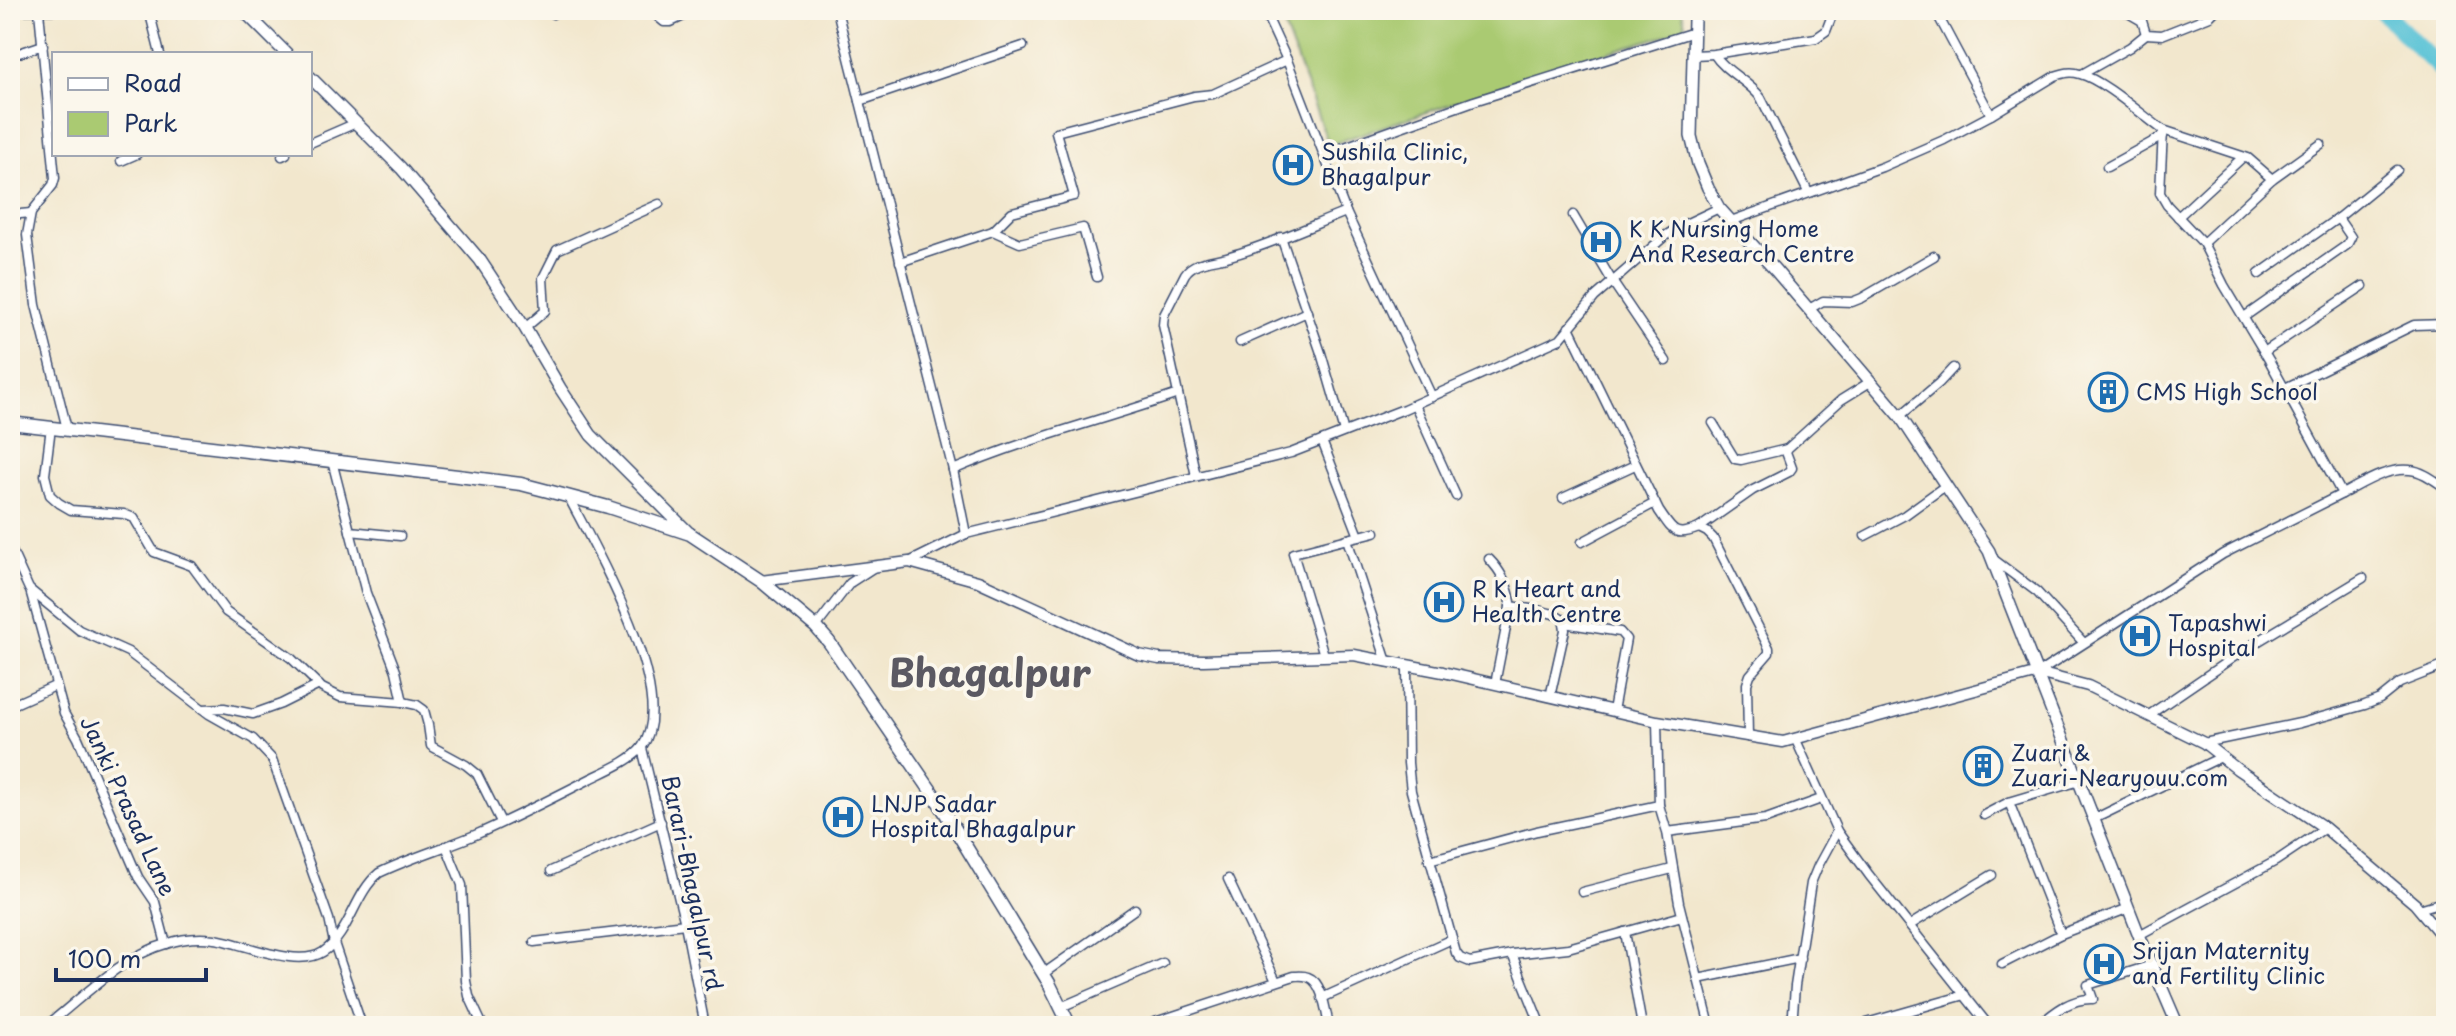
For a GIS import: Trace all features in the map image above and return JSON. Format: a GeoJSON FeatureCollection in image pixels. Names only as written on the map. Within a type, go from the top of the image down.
{"type":"FeatureCollection","features":[{"type":"Feature","properties":{"kind":"main road"},"geometry":{"type":"LineString","coordinates":[[243,10],[285,52]]}},
{"type":"Feature","properties":{"kind":"main road"},"geometry":{"type":"LineString","coordinates":[[1693,10],[1691,136],[1698,164],[1719,208],[1900,416],[1993,558],[2139,935],[2178,1026]]}},
{"type":"Feature","properties":{"kind":"main road"},"geometry":{"type":"LineString","coordinates":[[312,79],[401,168],[480,260],[591,435],[690,534],[761,581],[816,627],[829,642],[940,804],[1043,974],[1068,1026]]}},
{"type":"Feature","properties":{"kind":"main road"},"geometry":{"type":"LineString","coordinates":[[10,423],[521,484],[608,507],[690,534]]}},
{"type":"Feature","properties":{"kind":"street"},"geometry":{"type":"LineString","coordinates":[[22,10],[52,10]]}},
{"type":"Feature","properties":{"kind":"street"},"geometry":{"type":"LineString","coordinates":[[149,10],[160,52]]}},
{"type":"Feature","properties":{"kind":"street"},"geometry":{"type":"LineString","coordinates":[[657,10],[658,17],[664,22],[671,22],[696,10]]}},
{"type":"Feature","properties":{"kind":"street"},"geometry":{"type":"LineString","coordinates":[[837,10],[953,470],[966,534]]}},
{"type":"Feature","properties":{"kind":"street"},"geometry":{"type":"LineString","coordinates":[[1264,10],[1287,60],[1346,212],[1432,397]]}},
{"type":"Feature","properties":{"kind":"street"},"geometry":{"type":"LineString","coordinates":[[1694,55],[1816,38],[1826,31],[1834,10]]}},
{"type":"Feature","properties":{"kind":"street"},"geometry":{"type":"LineString","coordinates":[[1935,10],[1991,115]]}},
{"type":"Feature","properties":{"kind":"street"},"geometry":{"type":"LineString","coordinates":[[2123,10],[2142,21],[2146,34]]}},
{"type":"Feature","properties":{"kind":"street"},"geometry":{"type":"LineString","coordinates":[[2082,74],[2130,47],[2146,34],[2162,35],[2210,16],[2216,10]]}},
{"type":"Feature","properties":{"kind":"street"},"geometry":{"type":"LineString","coordinates":[[39,11],[52,145]]}},
{"type":"Feature","properties":{"kind":"street"},"geometry":{"type":"LineString","coordinates":[[1325,154],[1474,101],[1694,32]]}},
{"type":"Feature","properties":{"kind":"street"},"geometry":{"type":"LineString","coordinates":[[10,56],[43,45]]}},
{"type":"Feature","properties":{"kind":"street"},"geometry":{"type":"LineString","coordinates":[[860,101],[1023,46]]}},
{"type":"Feature","properties":{"kind":"street"},"geometry":{"type":"LineString","coordinates":[[1714,54],[1722,66],[1752,87],[1761,98],[1808,192]]}},
{"type":"Feature","properties":{"kind":"street"},"geometry":{"type":"LineString","coordinates":[[900,262],[993,231],[1012,212],[1074,196],[1056,132],[1194,96],[1213,94],[1287,60]]}},
{"type":"Feature","properties":{"kind":"street"},"geometry":{"type":"LineString","coordinates":[[1731,221],[1882,167],[1944,140],[2066,72],[2082,74],[2098,83],[2163,133],[2243,157],[2272,179]]}},
{"type":"Feature","properties":{"kind":"street"},"geometry":{"type":"LineString","coordinates":[[312,142],[356,123]]}},
{"type":"Feature","properties":{"kind":"street"},"geometry":{"type":"LineString","coordinates":[[2107,167],[2163,133]]}},
{"type":"Feature","properties":{"kind":"street"},"geometry":{"type":"LineString","coordinates":[[2163,133],[2160,193],[2167,205],[2203,243],[2342,494]]}},
{"type":"Feature","properties":{"kind":"street"},"geometry":{"type":"LineString","coordinates":[[2203,243],[2272,179],[2321,144]]}},
{"type":"Feature","properties":{"kind":"street"},"geometry":{"type":"LineString","coordinates":[[53,156],[53,185],[31,213],[27,235],[36,305],[67,429]]}},
{"type":"Feature","properties":{"kind":"street"},"geometry":{"type":"LineString","coordinates":[[121,161],[132,156]]}},
{"type":"Feature","properties":{"kind":"street"},"geometry":{"type":"LineString","coordinates":[[2178,217],[2243,157]]}},
{"type":"Feature","properties":{"kind":"street"},"geometry":{"type":"LineString","coordinates":[[2259,274],[2338,218],[2397,170]]}},
{"type":"Feature","properties":{"kind":"street"},"geometry":{"type":"LineString","coordinates":[[525,328],[545,311],[543,278],[557,250],[659,204]]}},
{"type":"Feature","properties":{"kind":"street"},"geometry":{"type":"LineString","coordinates":[[909,562],[966,534],[1291,453],[1415,405],[1560,339],[1612,281],[1672,232],[1719,208]]}},
{"type":"Feature","properties":{"kind":"street"},"geometry":{"type":"LineString","coordinates":[[1196,476],[1163,325],[1164,315],[1189,268],[1231,256],[1346,212]]}},
{"type":"Feature","properties":{"kind":"street"},"geometry":{"type":"LineString","coordinates":[[10,215],[31,213]]}},
{"type":"Feature","properties":{"kind":"street"},"geometry":{"type":"LineString","coordinates":[[1573,215],[1612,281],[1666,361]]}},
{"type":"Feature","properties":{"kind":"street"},"geometry":{"type":"LineString","coordinates":[[2244,317],[2347,245],[2351,237],[2338,218]]}},
{"type":"Feature","properties":{"kind":"street"},"geometry":{"type":"LineString","coordinates":[[993,231],[1020,243],[1083,228],[1097,277]]}},
{"type":"Feature","properties":{"kind":"street"},"geometry":{"type":"LineString","coordinates":[[1281,237],[1344,432]]}},
{"type":"Feature","properties":{"kind":"street"},"geometry":{"type":"LineString","coordinates":[[1809,309],[1823,301],[1844,302],[1862,298],[1934,256]]}},
{"type":"Feature","properties":{"kind":"street"},"geometry":{"type":"LineString","coordinates":[[2264,352],[2363,286]]}},
{"type":"Feature","properties":{"kind":"street"},"geometry":{"type":"LineString","coordinates":[[1240,342],[1307,312]]}},
{"type":"Feature","properties":{"kind":"street"},"geometry":{"type":"LineString","coordinates":[[2283,389],[2404,329],[2428,323],[2446,324]]}},
{"type":"Feature","properties":{"kind":"street"},"geometry":{"type":"LineString","coordinates":[[1569,327],[1635,465],[1671,529],[1686,533],[1699,528],[1753,490],[1789,472],[1792,468],[1787,449]]}},
{"type":"Feature","properties":{"kind":"street"},"geometry":{"type":"LineString","coordinates":[[1900,416],[1953,368]]}},
{"type":"Feature","properties":{"kind":"street"},"geometry":{"type":"LineString","coordinates":[[1713,423],[1735,459],[1787,449],[1841,400],[1870,382]]}},
{"type":"Feature","properties":{"kind":"street"},"geometry":{"type":"LineString","coordinates":[[953,470],[988,455],[1178,394]]}},
{"type":"Feature","properties":{"kind":"street"},"geometry":{"type":"LineString","coordinates":[[1415,405],[1456,496]]}},
{"type":"Feature","properties":{"kind":"street"},"geometry":{"type":"LineString","coordinates":[[51,427],[45,475],[50,495],[71,510],[124,514],[134,518],[154,552],[192,566],[226,612],[291,658],[319,685],[340,697],[403,702],[424,710],[429,741],[435,750],[477,774],[501,822]]}},
{"type":"Feature","properties":{"kind":"street"},"geometry":{"type":"LineString","coordinates":[[1322,441],[1359,536]]}},
{"type":"Feature","properties":{"kind":"street"},"geometry":{"type":"LineString","coordinates":[[332,461],[366,593],[399,679],[403,702]]}},
{"type":"Feature","properties":{"kind":"street"},"geometry":{"type":"LineString","coordinates":[[1563,498],[1635,465]]}},
{"type":"Feature","properties":{"kind":"street"},"geometry":{"type":"LineString","coordinates":[[761,581],[909,562],[978,581],[1139,655],[1159,659],[1203,660],[1354,655],[1657,721],[1783,742],[2038,673],[2223,554],[2388,472],[2410,470],[2422,473],[2446,488]]}},
{"type":"Feature","properties":{"kind":"street"},"geometry":{"type":"LineString","coordinates":[[1865,536],[1905,515],[1945,486]]}},
{"type":"Feature","properties":{"kind":"street"},"geometry":{"type":"LineString","coordinates":[[46,1026],[129,960],[147,949],[166,944],[195,939],[216,940],[297,958],[315,956],[334,943],[370,880],[389,868],[501,822],[618,765],[642,748],[651,724],[653,705],[634,632],[569,498]]}},
{"type":"Feature","properties":{"kind":"street"},"geometry":{"type":"LineString","coordinates":[[1582,542],[1655,503]]}},
{"type":"Feature","properties":{"kind":"street"},"geometry":{"type":"LineString","coordinates":[[1699,528],[1713,538],[1769,648],[1769,653],[1750,675],[1747,684],[1748,737]]}},
{"type":"Feature","properties":{"kind":"street"},"geometry":{"type":"LineString","coordinates":[[350,531],[400,536]]}},
{"type":"Feature","properties":{"kind":"street"},"geometry":{"type":"LineString","coordinates":[[1324,655],[1293,553],[1375,532]]}},
{"type":"Feature","properties":{"kind":"street"},"geometry":{"type":"LineString","coordinates":[[1347,539],[1387,662]]}},
{"type":"Feature","properties":{"kind":"street","name":"Janki Prasad Lane"},"geometry":{"type":"LineString","coordinates":[[10,547],[29,589],[64,713],[78,738],[138,877],[155,902],[166,944]]}},
{"type":"Feature","properties":{"kind":"street"},"geometry":{"type":"LineString","coordinates":[[1993,558],[2037,592],[2083,642]]}},
{"type":"Feature","properties":{"kind":"street"},"geometry":{"type":"LineString","coordinates":[[1489,559],[1498,568],[1509,589],[1510,606],[1495,684]]}},
{"type":"Feature","properties":{"kind":"street"},"geometry":{"type":"LineString","coordinates":[[816,627],[850,583],[880,564]]}},
{"type":"Feature","properties":{"kind":"street"},"geometry":{"type":"LineString","coordinates":[[2149,715],[2247,648],[2363,578]]}},
{"type":"Feature","properties":{"kind":"street"},"geometry":{"type":"LineString","coordinates":[[29,589],[79,630],[128,652],[203,709],[253,739],[272,759],[329,919],[362,1026]]}},
{"type":"Feature","properties":{"kind":"street"},"geometry":{"type":"LineString","coordinates":[[1510,606],[1560,617],[1564,623],[1550,697]]}},
{"type":"Feature","properties":{"kind":"street"},"geometry":{"type":"LineString","coordinates":[[1564,623],[1620,632],[1626,639],[1613,711]]}},
{"type":"Feature","properties":{"kind":"street"},"geometry":{"type":"LineString","coordinates":[[2204,743],[2300,723],[2365,705],[2380,699],[2400,683],[2446,665]]}},
{"type":"Feature","properties":{"kind":"street"},"geometry":{"type":"LineString","coordinates":[[1407,667],[1411,791],[1456,953],[1465,961],[1568,948],[1682,916]]}},
{"type":"Feature","properties":{"kind":"street"},"geometry":{"type":"LineString","coordinates":[[2038,673],[2088,686],[2204,743],[2325,828],[2419,909],[2446,941]]}},
{"type":"Feature","properties":{"kind":"street"},"geometry":{"type":"LineString","coordinates":[[203,709],[224,708],[253,714],[319,685]]}},
{"type":"Feature","properties":{"kind":"street"},"geometry":{"type":"LineString","coordinates":[[10,706],[55,686]]}},
{"type":"Feature","properties":{"kind":"street"},"geometry":{"type":"LineString","coordinates":[[1657,721],[1659,805],[1682,916],[1710,1026]]}},
{"type":"Feature","properties":{"kind":"street"},"geometry":{"type":"LineString","coordinates":[[1796,740],[1837,831],[1989,1026]]}},
{"type":"Feature","properties":{"kind":"street","name":"Barari-Bhagalpur rd"},"geometry":{"type":"LineString","coordinates":[[642,748],[685,924],[705,1026]]}},
{"type":"Feature","properties":{"kind":"street"},"geometry":{"type":"LineString","coordinates":[[2094,819],[2221,757]]}},
{"type":"Feature","properties":{"kind":"street"},"geometry":{"type":"LineString","coordinates":[[1984,815],[2009,802],[2080,781]]}},
{"type":"Feature","properties":{"kind":"street"},"geometry":{"type":"LineString","coordinates":[[1667,832],[1766,819],[1821,799]]}},
{"type":"Feature","properties":{"kind":"street"},"geometry":{"type":"LineString","coordinates":[[2009,802],[2061,934]]}},
{"type":"Feature","properties":{"kind":"street"},"geometry":{"type":"LineString","coordinates":[[1429,860],[1537,831],[1659,805]]}},
{"type":"Feature","properties":{"kind":"street"},"geometry":{"type":"LineString","coordinates":[[551,871],[661,822]]}},
{"type":"Feature","properties":{"kind":"street"},"geometry":{"type":"LineString","coordinates":[[2139,935],[2276,861],[2325,828]]}},
{"type":"Feature","properties":{"kind":"street"},"geometry":{"type":"LineString","coordinates":[[1753,1026],[1792,1022],[1811,883],[1837,831]]}},
{"type":"Feature","properties":{"kind":"street"},"geometry":{"type":"LineString","coordinates":[[446,846],[462,885],[466,981],[469,996],[483,1026]]}},
{"type":"Feature","properties":{"kind":"street"},"geometry":{"type":"LineString","coordinates":[[1582,892],[1672,869]]}},
{"type":"Feature","properties":{"kind":"street"},"geometry":{"type":"LineString","coordinates":[[1910,925],[1992,875]]}},
{"type":"Feature","properties":{"kind":"street"},"geometry":{"type":"LineString","coordinates":[[1228,879],[1276,981]]}},
{"type":"Feature","properties":{"kind":"street"},"geometry":{"type":"LineString","coordinates":[[2419,909],[2446,901]]}},
{"type":"Feature","properties":{"kind":"street"},"geometry":{"type":"LineString","coordinates":[[2002,964],[2061,934],[2129,908]]}},
{"type":"Feature","properties":{"kind":"street"},"geometry":{"type":"LineString","coordinates":[[1043,974],[1135,909]]}},
{"type":"Feature","properties":{"kind":"street"},"geometry":{"type":"LineString","coordinates":[[534,942],[685,924]]}},
{"type":"Feature","properties":{"kind":"street"},"geometry":{"type":"LineString","coordinates":[[1625,932],[1642,1026]]}},
{"type":"Feature","properties":{"kind":"street"},"geometry":{"type":"LineString","coordinates":[[1322,998],[1452,939]]}},
{"type":"Feature","properties":{"kind":"street"},"geometry":{"type":"LineString","coordinates":[[1512,954],[1541,1026]]}},
{"type":"Feature","properties":{"kind":"street"},"geometry":{"type":"LineString","coordinates":[[1698,979],[1800,958]]}},
{"type":"Feature","properties":{"kind":"street"},"geometry":{"type":"LineString","coordinates":[[1061,1007],[1163,963]]}},
{"type":"Feature","properties":{"kind":"street"},"geometry":{"type":"LineString","coordinates":[[2038,1026],[2058,1009],[2082,999],[2093,999],[2088,985],[2152,965]]}},
{"type":"Feature","properties":{"kind":"street"},"geometry":{"type":"LineString","coordinates":[[1143,1026],[1294,976],[1308,977],[1314,981],[1329,1026]]}},
{"type":"Feature","properties":{"kind":"street"},"geometry":{"type":"LineString","coordinates":[[1856,1026],[1965,995]]}},
{"type":"Feature","properties":{"kind":"green space"},"geometry":{"type":"Polygon","coordinates":[[[1278,10],[1682,10],[1686,29],[1560,67],[1329,145],[1278,10]]]}},
{"type":"Feature","properties":{"kind":"waterway"},"geometry":{"type":"LineString","coordinates":[[2381,10],[2446,74]]}},
{"type":"Feature","properties":{"kind":"place","name":"Sushila Clinic, Bhagalpur"},"geometry":{"type":"Point","coordinates":[1293,165]}},
{"type":"Feature","properties":{"kind":"place","name":"K K Nursing Home And Research Centre"},"geometry":{"type":"Point","coordinates":[1601,242]}},
{"type":"Feature","properties":{"kind":"place","name":"CMS High School"},"geometry":{"type":"Point","coordinates":[2108,392]}},
{"type":"Feature","properties":{"kind":"place","name":"R K Heart and Health Centre"},"geometry":{"type":"Point","coordinates":[1444,602]}},
{"type":"Feature","properties":{"kind":"place","name":"Tapashwi Hospital"},"geometry":{"type":"Point","coordinates":[2140,636]}},
{"type":"Feature","properties":{"kind":"place","name":"Zuari & Zuari-Nearyouu.com"},"geometry":{"type":"Point","coordinates":[1983,766]}},
{"type":"Feature","properties":{"kind":"place","name":"LNJP Sadar Hospital Bhagalpur"},"geometry":{"type":"Point","coordinates":[843,817]}},
{"type":"Feature","properties":{"kind":"place","name":"Srijan Maternity and Fertility Clinic"},"geometry":{"type":"Point","coordinates":[2104,964]}},
{"type":"Feature","properties":{"kind":"district","name":"Bhagalpur"},"geometry":{"type":"Point","coordinates":[990,674]}}]}
